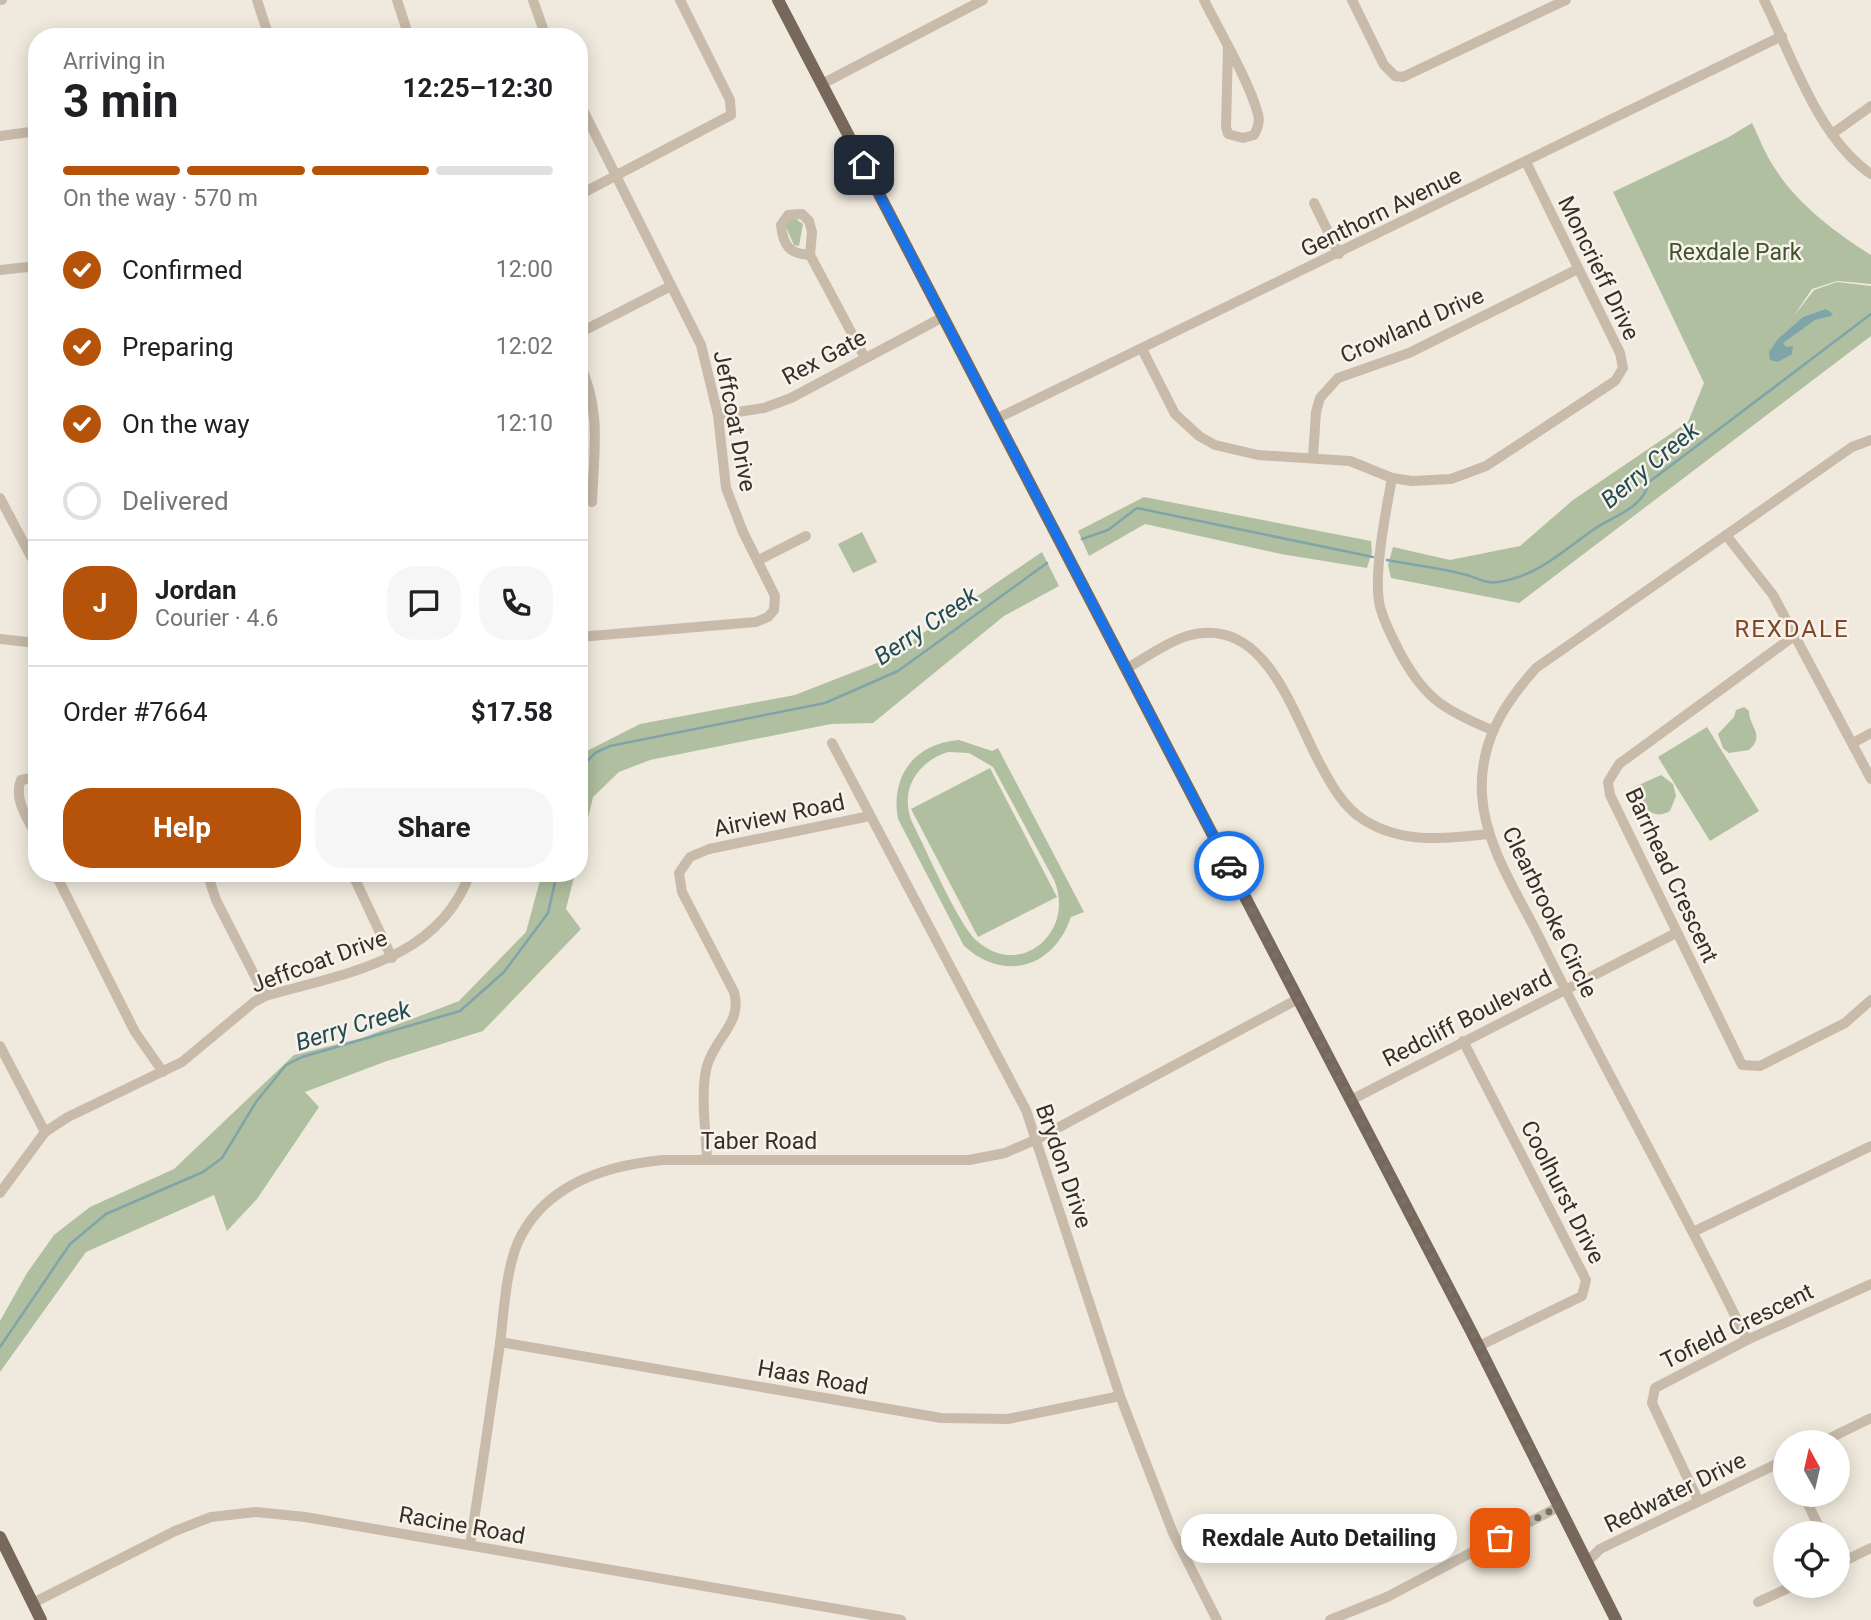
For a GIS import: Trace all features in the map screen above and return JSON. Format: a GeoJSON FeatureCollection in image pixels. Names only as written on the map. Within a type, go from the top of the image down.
{"type":"FeatureCollection","features":[{"type":"Feature","properties":{"kind":"main road"},"geometry":{"type":"LineString","coordinates":[[778,0],[1479,1346],[1616,1620]]}},
{"type":"Feature","properties":{"kind":"main road"},"geometry":{"type":"LineString","coordinates":[[0,1537],[41,1620]]}},
{"type":"Feature","properties":{"kind":"street"},"geometry":{"type":"LineString","coordinates":[[257,0],[266,28]]}},
{"type":"Feature","properties":{"kind":"street"},"geometry":{"type":"LineString","coordinates":[[397,0],[406,28]]}},
{"type":"Feature","properties":{"kind":"street"},"geometry":{"type":"LineString","coordinates":[[533,0],[543,28]]}},
{"type":"Feature","properties":{"kind":"street"},"geometry":{"type":"LineString","coordinates":[[588,190],[731,115],[730,100],[680,0]]}},
{"type":"Feature","properties":{"kind":"street"},"geometry":{"type":"LineString","coordinates":[[822,84],[984,0]]}},
{"type":"Feature","properties":{"kind":"street"},"geometry":{"type":"LineString","coordinates":[[1204,0],[1228,48],[1258,114],[1258,128],[1254,135],[1242,138],[1228,134],[1226,127],[1228,48]]}},
{"type":"Feature","properties":{"kind":"street"},"geometry":{"type":"LineString","coordinates":[[1352,0],[1384,65],[1395,76],[1403,77],[1566,0]]}},
{"type":"Feature","properties":{"kind":"street"},"geometry":{"type":"LineString","coordinates":[[1764,0],[1832,134],[1849,156],[1871,174]]}},
{"type":"Feature","properties":{"kind":"street","name":"Genthorn Avenue"},"geometry":{"type":"LineString","coordinates":[[996,419],[1782,36]]}},
{"type":"Feature","properties":{"kind":"street"},"geometry":{"type":"LineString","coordinates":[[1832,134],[1871,106]]}},
{"type":"Feature","properties":{"kind":"street","name":"Jeffcoat Drive"},"geometry":{"type":"LineString","coordinates":[[588,119],[701,345],[718,415],[726,488],[743,532],[775,596],[774,610],[761,621],[588,637]]}},
{"type":"Feature","properties":{"kind":"street"},"geometry":{"type":"LineString","coordinates":[[0,135],[28,132]]}},
{"type":"Feature","properties":{"kind":"street","name":"Moncrieff Drive"},"geometry":{"type":"LineString","coordinates":[[1142,349],[1166,400],[1199,436],[1235,452],[1350,461],[1392,478],[1433,481],[1469,474],[1486,466],[1615,382],[1623,368],[1620,353],[1526,162]]}},
{"type":"Feature","properties":{"kind":"street"},"geometry":{"type":"LineString","coordinates":[[1314,203],[1339,254]]}},
{"type":"Feature","properties":{"kind":"street"},"geometry":{"type":"LineString","coordinates":[[810,255],[865,358]]}},
{"type":"Feature","properties":{"kind":"street"},"geometry":{"type":"LineString","coordinates":[[0,270],[28,267]]}},
{"type":"Feature","properties":{"kind":"street","name":"Crowland Drive"},"geometry":{"type":"LineString","coordinates":[[1313,457],[1316,412],[1320,398],[1338,378],[1409,353],[1578,269]]}},
{"type":"Feature","properties":{"kind":"street"},"geometry":{"type":"LineString","coordinates":[[588,328],[671,286]]}},
{"type":"Feature","properties":{"kind":"street","name":"Rex Gate"},"geometry":{"type":"LineString","coordinates":[[718,415],[764,408],[791,398],[943,317]]}},
{"type":"Feature","properties":{"kind":"street"},"geometry":{"type":"LineString","coordinates":[[588,381],[596,416],[592,502]]}},
{"type":"Feature","properties":{"kind":"street","name":"Clearbrooke Circle"},"geometry":{"type":"LineString","coordinates":[[1747,1340],[1695,1231],[1565,989],[1488,834],[1482,794],[1484,760],[1492,730],[1507,702],[1536,668],[1852,447],[1871,440]]}},
{"type":"Feature","properties":{"kind":"street"},"geometry":{"type":"LineString","coordinates":[[1392,478],[1381,557],[1379,600],[1382,618],[1410,672],[1424,692],[1441,705],[1492,730]]}},
{"type":"Feature","properties":{"kind":"street"},"geometry":{"type":"LineString","coordinates":[[0,498],[28,551]]}},
{"type":"Feature","properties":{"kind":"street"},"geometry":{"type":"LineString","coordinates":[[1726,535],[1773,596],[1871,779]]}},
{"type":"Feature","properties":{"kind":"street"},"geometry":{"type":"LineString","coordinates":[[759,560],[806,536]]}},
{"type":"Feature","properties":{"kind":"street"},"geometry":{"type":"LineString","coordinates":[[1126,669],[1185,637],[1207,633],[1225,634],[1241,640],[1264,657],[1334,790],[1362,819],[1391,833],[1427,840],[1488,834]]}},
{"type":"Feature","properties":{"kind":"street","name":"Barrhead Crescent"},"geometry":{"type":"LineString","coordinates":[[1794,636],[1619,764],[1608,782],[1610,795],[1742,1065],[1760,1066],[1784,1054],[1844,1023],[1871,1000]]}},
{"type":"Feature","properties":{"kind":"street"},"geometry":{"type":"LineString","coordinates":[[0,639],[28,642]]}},
{"type":"Feature","properties":{"kind":"street"},"geometry":{"type":"LineString","coordinates":[[1853,743],[1871,733]]}},
{"type":"Feature","properties":{"kind":"street","name":"Brydon Drive"},"geometry":{"type":"LineString","coordinates":[[832,743],[1026,1110],[1120,1396],[1173,1533],[1217,1620]]}},
{"type":"Feature","properties":{"kind":"street"},"geometry":{"type":"LineString","coordinates":[[28,779],[21,780],[18,787],[18,797],[28,818]]}},
{"type":"Feature","properties":{"kind":"street","name":"Airview Road"},"geometry":{"type":"LineString","coordinates":[[707,1160],[705,1070],[712,1048],[734,1020],[738,1006],[734,992],[682,892],[679,873],[690,857],[709,849],[870,816]]}},
{"type":"Feature","properties":{"kind":"street"},"geometry":{"type":"LineString","coordinates":[[60,882],[135,1032],[163,1072]]}},
{"type":"Feature","properties":{"kind":"street"},"geometry":{"type":"LineString","coordinates":[[210,882],[216,900],[265,996]]}},
{"type":"Feature","properties":{"kind":"street"},"geometry":{"type":"LineString","coordinates":[[356,882],[392,958]]}},
{"type":"Feature","properties":{"kind":"street","name":"Jeffcoat Drive"},"geometry":{"type":"LineString","coordinates":[[0,1193],[45,1132],[68,1117],[163,1072],[198,1050],[265,996],[392,958],[412,947],[443,921],[465,882]]}},
{"type":"Feature","properties":{"kind":"street","name":"Redcliff Boulevard"},"geometry":{"type":"LineString","coordinates":[[1351,1100],[1676,933]]}},
{"type":"Feature","properties":{"kind":"street","name":"Taber Road"},"geometry":{"type":"LineString","coordinates":[[470,1545],[516,1248],[522,1233],[548,1200],[584,1178],[623,1164],[707,1160],[969,1160],[1006,1153],[1298,999]]}},
{"type":"Feature","properties":{"kind":"street","name":"Coolhurst Drive"},"geometry":{"type":"LineString","coordinates":[[1463,1041],[1587,1280],[1582,1296],[1479,1346]]}},
{"type":"Feature","properties":{"kind":"street"},"geometry":{"type":"LineString","coordinates":[[0,1045],[45,1132]]}},
{"type":"Feature","properties":{"kind":"street"},"geometry":{"type":"LineString","coordinates":[[1695,1231],[1871,1146]]}},
{"type":"Feature","properties":{"kind":"street","name":"Tofield Crescent"},"geometry":{"type":"LineString","coordinates":[[1698,1500],[1653,1402],[1655,1388],[1747,1340],[1871,1284]]}},
{"type":"Feature","properties":{"kind":"street","name":"Haas Road"},"geometry":{"type":"LineString","coordinates":[[500,1342],[940,1418],[1008,1419],[1120,1396]]}},
{"type":"Feature","properties":{"kind":"street"},"geometry":{"type":"LineString","coordinates":[[1846,1430],[1871,1418]]}},
{"type":"Feature","properties":{"kind":"street","name":"Redwater Drive"},"geometry":{"type":"LineString","coordinates":[[1586,1563],[1600,1549],[1773,1466]]}},
{"type":"Feature","properties":{"kind":"street"},"geometry":{"type":"LineString","coordinates":[[1330,1620],[1387,1597],[1558,1507]]}},
{"type":"Feature","properties":{"kind":"street","name":"Racine Road"},"geometry":{"type":"LineString","coordinates":[[33,1603],[174,1531],[211,1517],[256,1512],[470,1545],[901,1620]]}},
{"type":"Feature","properties":{"kind":"street"},"geometry":{"type":"LineString","coordinates":[[1850,1558],[1871,1548]]}},
{"type":"Feature","properties":{"kind":"street"},"geometry":{"type":"LineString","coordinates":[[1758,1602],[1773,1595]]}},
{"type":"Feature","properties":{"kind":"green space","name":"Rexdale Park"},"geometry":{"type":"Polygon","coordinates":[[[1752,123],[1771,162],[1794,193],[1831,227],[1871,255],[1871,284],[1837,281],[1812,289],[1793,317],[1814,290],[1837,282],[1871,286],[1871,336],[1519,603],[1391,578],[1388,565],[1393,547],[1450,560],[1520,546],[1573,500],[1688,422],[1704,383],[1613,192],[1727,138],[1752,123]]]}},
{"type":"Feature","properties":{"kind":"green space"},"geometry":{"type":"Polygon","coordinates":[[[793,217],[803,224],[799,246],[794,245],[785,225],[793,217]]]}},
{"type":"Feature","properties":{"kind":"green space"},"geometry":{"type":"Polygon","coordinates":[[[1144,497],[1371,541],[1372,552],[1367,568],[1281,554],[1145,524],[1089,556],[1078,531],[1144,497]]]}},
{"type":"Feature","properties":{"kind":"green space"},"geometry":{"type":"Polygon","coordinates":[[[862,532],[877,562],[853,573],[838,544],[862,532]]]}},
{"type":"Feature","properties":{"kind":"green space"},"geometry":{"type":"Polygon","coordinates":[[[1042,552],[1059,586],[1004,616],[873,723],[831,724],[650,760],[619,772],[593,797],[588,818],[588,750],[640,724],[795,695],[882,661],[1042,552]]]}},
{"type":"Feature","properties":{"kind":"green space"},"geometry":{"type":"Polygon","coordinates":[[[1744,707],[1749,711],[1756,740],[1749,750],[1729,753],[1723,748],[1718,734],[1734,717],[1736,710],[1744,707]]]}},
{"type":"Feature","properties":{"kind":"green space"},"geometry":{"type":"Polygon","coordinates":[[[1707,727],[1759,811],[1710,841],[1658,757],[1707,727]]]}},
{"type":"Feature","properties":{"kind":"green space"},"geometry":{"type":"Polygon","coordinates":[[[959,740],[992,751],[998,748],[1084,912],[1071,917],[1053,948],[1027,964],[996,964],[964,946],[898,819],[898,789],[909,764],[918,755],[943,742],[959,740]],[[948,752],[927,763],[920,770],[913,779],[908,799],[912,822],[969,932],[994,952],[1011,955],[1027,952],[1040,944],[1051,932],[1057,917],[1059,899],[1054,880],[993,767],[969,753],[948,752]]]}},
{"type":"Feature","properties":{"kind":"green space"},"geometry":{"type":"Polygon","coordinates":[[[990,768],[1057,897],[978,937],[911,809],[990,768]]]}},
{"type":"Feature","properties":{"kind":"green space"},"geometry":{"type":"Polygon","coordinates":[[[1661,775],[1673,784],[1676,796],[1670,811],[1658,814],[1644,806],[1630,793],[1630,789],[1661,775]]]}},
{"type":"Feature","properties":{"kind":"green space"},"geometry":{"type":"Polygon","coordinates":[[[540,882],[573,882],[566,909],[581,929],[483,1031],[384,1062],[305,1092],[319,1107],[257,1199],[227,1231],[214,1195],[86,1252],[0,1372],[0,1321],[27,1273],[54,1235],[90,1207],[174,1169],[294,1055],[362,1038],[459,1001],[526,932],[540,882]]]}},
{"type":"Feature","properties":{"kind":"water"},"geometry":{"type":"Polygon","coordinates":[[[1826,309],[1833,314],[1815,320],[1783,343],[1786,347],[1793,346],[1792,354],[1778,362],[1770,360],[1769,352],[1778,339],[1803,317],[1826,309]]]}},
{"type":"Feature","properties":{"kind":"waterway","name":"Berry Creek"},"geometry":{"type":"LineString","coordinates":[[1387,560],[1447,570],[1490,582],[1511,579],[1536,570],[1598,526],[1633,506],[1646,492],[1649,482],[1871,314]]}},
{"type":"Feature","properties":{"kind":"waterway","name":"Berry Creek"},"geometry":{"type":"LineString","coordinates":[[1082,539],[1108,530],[1137,508],[1373,557]]}},
{"type":"Feature","properties":{"kind":"waterway","name":"Berry Creek"},"geometry":{"type":"LineString","coordinates":[[588,760],[595,753],[610,746],[825,703],[898,671],[1047,563]]}},
{"type":"Feature","properties":{"kind":"waterway","name":"Berry Creek"},"geometry":{"type":"LineString","coordinates":[[0,1347],[70,1244],[106,1214],[203,1172],[222,1158],[256,1102],[286,1065],[302,1057],[460,1011],[504,972],[548,913],[555,882]]}},
{"type":"Feature","properties":{"kind":"way so far"},"geometry":{"type":"LineString","coordinates":[[1229,866],[1479,1346],[1558,1507],[1500,1538]]}},
{"type":"Feature","properties":{"kind":"place","name":"Rexdale Auto Detailing"},"geometry":{"type":"Point","coordinates":[1500,1538]}},
{"type":"Feature","properties":{"kind":"district","name":"REXDALE"},"geometry":{"type":"Point","coordinates":[1792,629]}},
{"type":"Feature","properties":{"kind":"route"},"geometry":{"type":"LineString","coordinates":[[864,165],[1229,866]]}}]}
